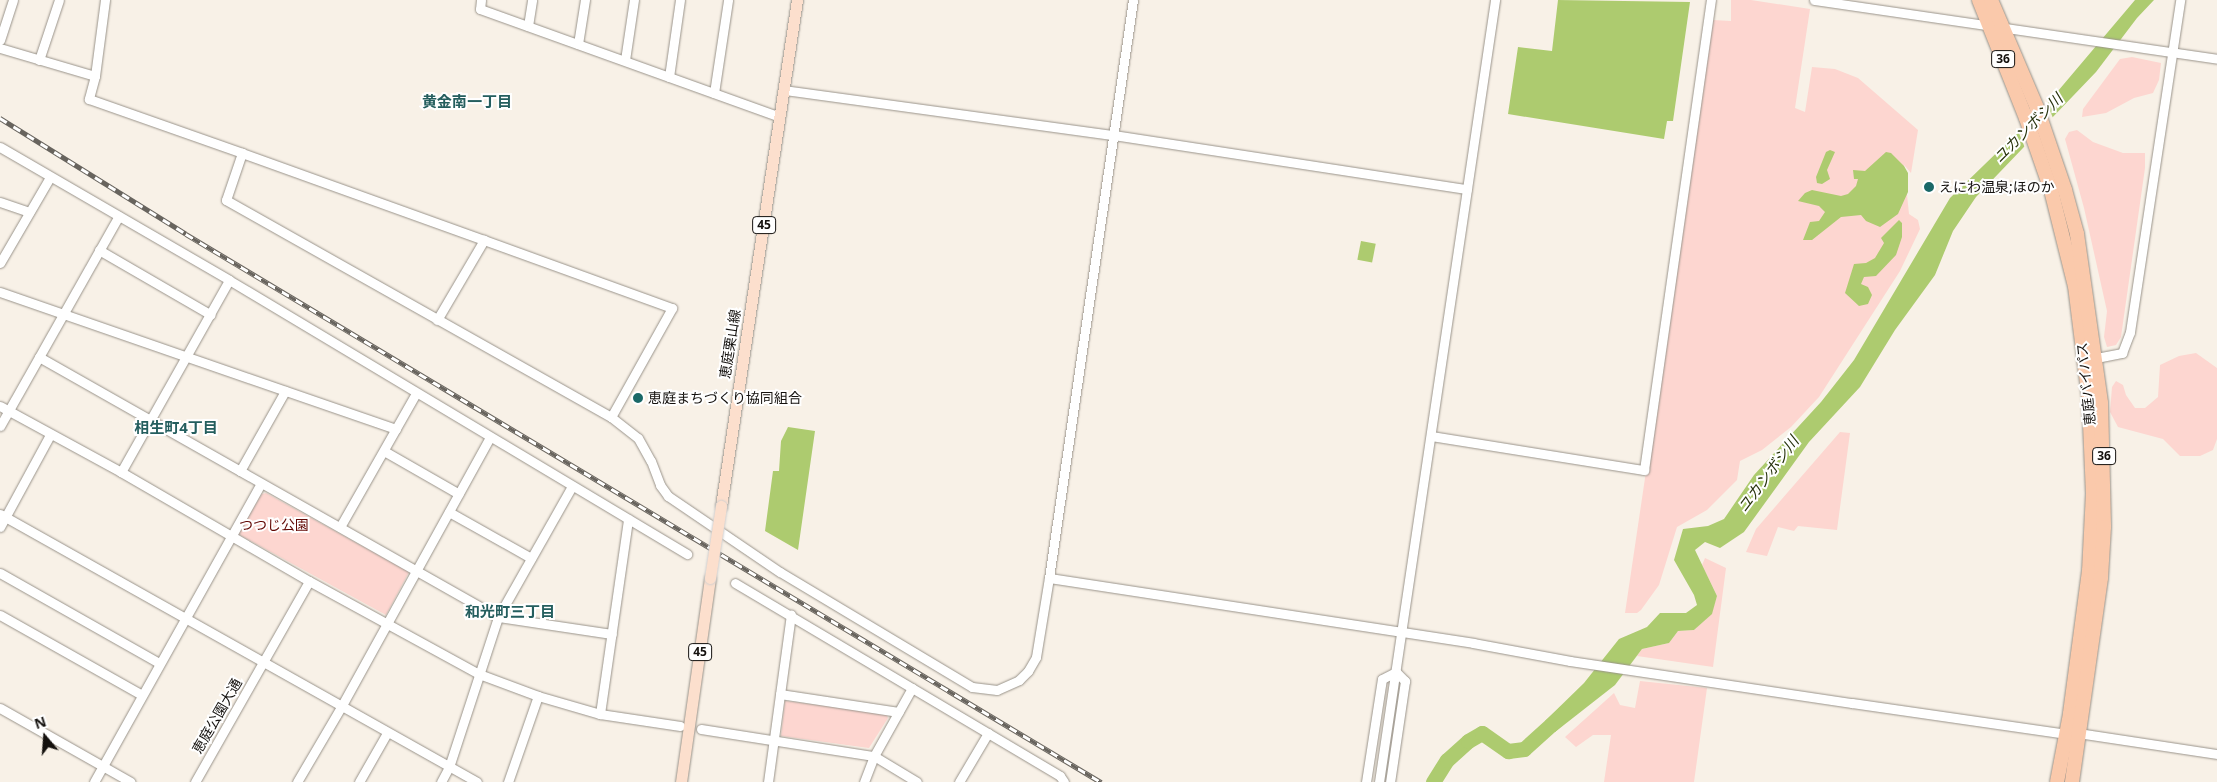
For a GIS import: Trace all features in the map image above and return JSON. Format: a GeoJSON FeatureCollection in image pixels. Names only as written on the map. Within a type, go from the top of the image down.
{"type":"FeatureCollection","features":[{"type":"Feature","properties":{"kind":"highway","name":"恵庭バイパス"},"geometry":{"type":"LineString","coordinates":[[1979,0],[1997,27],[2037,108],[2047,133],[2077,234],[2090,360],[2092,436],[2091,542],[2072,733],[2072,782]]}},
{"type":"Feature","properties":{"kind":"highway","name":"恵庭バイパス"},"geometry":{"type":"LineString","coordinates":[[1991,0],[1997,27],[2051,190],[2075,286],[2090,360]]}},
{"type":"Feature","properties":{"kind":"highway","name":"恵庭バイパス"},"geometry":{"type":"LineString","coordinates":[[2057,782],[2072,733]]}},
{"type":"Feature","properties":{"kind":"main road","name":"恵庭栗山線"},"geometry":{"type":"LineString","coordinates":[[681,782],[797,0]]}},
{"type":"Feature","properties":{"kind":"street"},"geometry":{"type":"LineString","coordinates":[[0,40],[13,0]]}},
{"type":"Feature","properties":{"kind":"street"},"geometry":{"type":"LineString","coordinates":[[39,60],[59,0]]}},
{"type":"Feature","properties":{"kind":"street"},"geometry":{"type":"LineString","coordinates":[[105,0],[95,76],[89,99],[672,308],[611,417]]}},
{"type":"Feature","properties":{"kind":"street"},"geometry":{"type":"LineString","coordinates":[[481,0],[480,9],[780,117]]}},
{"type":"Feature","properties":{"kind":"street"},"geometry":{"type":"LineString","coordinates":[[528,26],[532,0]]}},
{"type":"Feature","properties":{"kind":"street"},"geometry":{"type":"LineString","coordinates":[[578,44],[585,0]]}},
{"type":"Feature","properties":{"kind":"street"},"geometry":{"type":"LineString","coordinates":[[625,60],[634,0]]}},
{"type":"Feature","properties":{"kind":"street"},"geometry":{"type":"LineString","coordinates":[[669,77],[680,0]]}},
{"type":"Feature","properties":{"kind":"street"},"geometry":{"type":"LineString","coordinates":[[714,93],[728,0]]}},
{"type":"Feature","properties":{"kind":"street"},"geometry":{"type":"LineString","coordinates":[[242,153],[226,200],[611,417],[638,438],[648,454],[660,485],[668,496],[780,572],[972,687],[997,690],[1019,680],[1028,671],[1036,657],[1133,0]]}},
{"type":"Feature","properties":{"kind":"street"},"geometry":{"type":"LineString","coordinates":[[1379,782],[1495,0]]}},
{"type":"Feature","properties":{"kind":"street"},"geometry":{"type":"LineString","coordinates":[[1431,436],[1644,470],[1711,0]]}},
{"type":"Feature","properties":{"kind":"street"},"geometry":{"type":"LineString","coordinates":[[1814,0],[2217,60]]}},
{"type":"Feature","properties":{"kind":"street"},"geometry":{"type":"LineString","coordinates":[[2090,360],[2122,353],[2130,332],[2180,0]]}},
{"type":"Feature","properties":{"kind":"street"},"geometry":{"type":"LineString","coordinates":[[0,48],[95,76]]}},
{"type":"Feature","properties":{"kind":"street"},"geometry":{"type":"LineString","coordinates":[[784,90],[1113,135],[1467,189]]}},
{"type":"Feature","properties":{"kind":"street"},"geometry":{"type":"LineString","coordinates":[[0,147],[229,280],[686,554]]}},
{"type":"Feature","properties":{"kind":"street"},"geometry":{"type":"LineString","coordinates":[[0,264],[50,176]]}},
{"type":"Feature","properties":{"kind":"street"},"geometry":{"type":"LineString","coordinates":[[0,202],[29,212]]}},
{"type":"Feature","properties":{"kind":"street"},"geometry":{"type":"LineString","coordinates":[[0,426],[4,408],[39,357],[119,216]]}},
{"type":"Feature","properties":{"kind":"street"},"geometry":{"type":"LineString","coordinates":[[437,320],[484,240]]}},
{"type":"Feature","properties":{"kind":"street"},"geometry":{"type":"LineString","coordinates":[[99,250],[211,315]]}},
{"type":"Feature","properties":{"kind":"street"},"geometry":{"type":"LineString","coordinates":[[121,472],[229,280]]}},
{"type":"Feature","properties":{"kind":"street"},"geometry":{"type":"LineString","coordinates":[[0,292],[396,429]]}},
{"type":"Feature","properties":{"kind":"street"},"geometry":{"type":"LineString","coordinates":[[39,357],[498,617],[612,634]]}},
{"type":"Feature","properties":{"kind":"street"},"geometry":{"type":"LineString","coordinates":[[240,471],[285,391]]}},
{"type":"Feature","properties":{"kind":"street"},"geometry":{"type":"LineString","coordinates":[[340,527],[416,393]]}},
{"type":"Feature","properties":{"kind":"street"},"geometry":{"type":"LineString","coordinates":[[4,408],[121,472],[309,581],[479,674],[538,696],[600,714],[680,726]]}},
{"type":"Feature","properties":{"kind":"street"},"geometry":{"type":"LineString","coordinates":[[0,527],[3,515],[50,434]]}},
{"type":"Feature","properties":{"kind":"street"},"geometry":{"type":"LineString","coordinates":[[298,781],[341,707],[490,436]]}},
{"type":"Feature","properties":{"kind":"street"},"geometry":{"type":"LineString","coordinates":[[384,451],[459,494]]}},
{"type":"Feature","properties":{"kind":"street"},"geometry":{"type":"LineString","coordinates":[[94,782],[230,535],[261,483]]}},
{"type":"Feature","properties":{"kind":"street"},"geometry":{"type":"LineString","coordinates":[[440,782],[449,767],[498,617],[572,486]]}},
{"type":"Feature","properties":{"kind":"street"},"geometry":{"type":"LineString","coordinates":[[449,512],[531,558]]}},
{"type":"Feature","properties":{"kind":"street"},"geometry":{"type":"LineString","coordinates":[[3,515],[184,619],[477,782]]}},
{"type":"Feature","properties":{"kind":"street"},"geometry":{"type":"LineString","coordinates":[[600,714],[628,519]]}},
{"type":"Feature","properties":{"kind":"street"},"geometry":{"type":"LineString","coordinates":[[0,573],[159,664]]}},
{"type":"Feature","properties":{"kind":"street"},"geometry":{"type":"LineString","coordinates":[[1049,578],[1401,632],[1596,665],[2217,754]]}},
{"type":"Feature","properties":{"kind":"street","name":"恵庭公園大通"},"geometry":{"type":"LineString","coordinates":[[196,782],[309,581]]}},
{"type":"Feature","properties":{"kind":"street"},"geometry":{"type":"LineString","coordinates":[[735,583],[1060,776],[1064,782]]}},
{"type":"Feature","properties":{"kind":"street"},"geometry":{"type":"LineString","coordinates":[[0,615],[142,695]]}},
{"type":"Feature","properties":{"kind":"street"},"geometry":{"type":"LineString","coordinates":[[768,782],[791,615]]}},
{"type":"Feature","properties":{"kind":"street"},"geometry":{"type":"LineString","coordinates":[[1366,782],[1382,679],[1396,672]]}},
{"type":"Feature","properties":{"kind":"street"},"geometry":{"type":"LineString","coordinates":[[1390,782],[1405,681],[1396,672]]}},
{"type":"Feature","properties":{"kind":"street"},"geometry":{"type":"LineString","coordinates":[[864,782],[874,756],[912,688]]}},
{"type":"Feature","properties":{"kind":"street"},"geometry":{"type":"LineString","coordinates":[[780,694],[898,712]]}},
{"type":"Feature","properties":{"kind":"street"},"geometry":{"type":"LineString","coordinates":[[508,782],[538,696]]}},
{"type":"Feature","properties":{"kind":"street"},"geometry":{"type":"LineString","coordinates":[[0,708],[132,782]]}},
{"type":"Feature","properties":{"kind":"street"},"geometry":{"type":"LineString","coordinates":[[701,729],[874,756],[917,782]]}},
{"type":"Feature","properties":{"kind":"street"},"geometry":{"type":"LineString","coordinates":[[359,782],[387,733]]}},
{"type":"Feature","properties":{"kind":"street"},"geometry":{"type":"LineString","coordinates":[[959,782],[988,733]]}},
{"type":"Feature","properties":{"kind":"green space"},"geometry":{"type":"Polygon","coordinates":[[[1731,0],[1751,0],[1810,9],[1795,108],[1805,112],[1812,67],[1835,69],[1858,78],[1918,130],[1911,173],[1904,165],[1909,214],[1918,220],[1920,229],[1900,271],[1819,397],[1791,427],[1762,450],[1740,461],[1737,480],[1707,510],[1677,527],[1659,585],[1641,610],[1637,613],[1625,613],[1713,20],[1731,21],[1731,0]]]}},
{"type":"Feature","properties":{"kind":"green space"},"geometry":{"type":"Polygon","coordinates":[[[2132,57],[2161,63],[2159,80],[2153,93],[2134,98],[2106,113],[2082,117],[2083,109],[2120,59],[2132,57]]]}},
{"type":"Feature","properties":{"kind":"green space"},"geometry":{"type":"Polygon","coordinates":[[[2077,130],[2093,142],[2123,153],[2145,153],[2145,168],[2121,337],[2116,345],[2107,347],[2104,337],[2107,311],[2084,208],[2065,139],[2069,132],[2077,130]]]}},
{"type":"Feature","properties":{"kind":"green space"},"geometry":{"type":"Polygon","coordinates":[[[2196,353],[2217,368],[2217,439],[2213,450],[2200,456],[2180,456],[2163,439],[2118,427],[2110,412],[2112,387],[2116,381],[2123,385],[2126,395],[2135,408],[2145,408],[2158,397],[2160,365],[2179,356],[2196,353]]]}},
{"type":"Feature","properties":{"kind":"green space"},"geometry":{"type":"Polygon","coordinates":[[[1840,432],[1850,433],[1837,530],[1798,526],[1794,531],[1778,527],[1767,556],[1746,552],[1756,529],[1840,432]]]}},
{"type":"Feature","properties":{"kind":"green space","name":"つつじ公園"},"geometry":{"type":"Polygon","coordinates":[[[266,493],[409,572],[386,615],[238,534],[262,494],[266,493]]]}},
{"type":"Feature","properties":{"kind":"green space"},"geometry":{"type":"Polygon","coordinates":[[[1705,558],[1726,568],[1713,667],[1637,656],[1642,649],[1669,643],[1678,631],[1694,630],[1711,614],[1717,596],[1702,565],[1705,558]]]}},
{"type":"Feature","properties":{"kind":"green space"},"geometry":{"type":"Polygon","coordinates":[[[1640,681],[1707,688],[1694,782],[1604,782],[1611,735],[1593,735],[1576,747],[1565,737],[1614,693],[1620,705],[1635,708],[1640,681]]]}},
{"type":"Feature","properties":{"kind":"green space"},"geometry":{"type":"Polygon","coordinates":[[[785,701],[886,713],[888,718],[869,748],[781,736],[785,701]]]}},
{"type":"Feature","properties":{"kind":"water"},"geometry":{"type":"Polygon","coordinates":[[[1558,0],[1690,2],[1673,121],[1667,121],[1664,139],[1508,114],[1518,47],[1552,51],[1558,0]]]}},
{"type":"Feature","properties":{"kind":"water"},"geometry":{"type":"Polygon","coordinates":[[[2135,0],[2154,0],[2137,18],[2096,72],[1976,197],[1953,231],[1935,275],[1895,330],[1860,387],[1809,442],[1744,532],[1720,548],[1705,542],[1695,550],[1717,596],[1712,614],[1694,630],[1678,631],[1669,643],[1642,649],[1615,685],[1555,732],[1545,721],[1584,683],[1619,639],[1647,627],[1660,613],[1686,613],[1697,605],[1694,595],[1674,560],[1683,529],[1708,526],[1724,519],[1754,475],[1821,402],[1854,360],[1950,198],[2047,104],[2135,0]]]}},
{"type":"Feature","properties":{"kind":"water"},"geometry":{"type":"Polygon","coordinates":[[[1830,150],[1835,152],[1827,170],[1830,179],[1822,184],[1817,183],[1816,177],[1826,152],[1830,150]]]}},
{"type":"Feature","properties":{"kind":"water"},"geometry":{"type":"Polygon","coordinates":[[[1886,152],[1891,153],[1908,173],[1908,192],[1898,214],[1880,227],[1866,221],[1861,215],[1841,217],[1812,240],[1803,240],[1810,222],[1819,221],[1825,212],[1819,206],[1798,201],[1805,193],[1812,190],[1841,196],[1848,194],[1856,186],[1858,179],[1854,179],[1853,170],[1865,171],[1886,152]]]}},
{"type":"Feature","properties":{"kind":"water"},"geometry":{"type":"Polygon","coordinates":[[[1899,220],[1902,223],[1902,237],[1896,255],[1876,276],[1864,277],[1861,284],[1868,287],[1872,295],[1868,304],[1859,306],[1845,293],[1854,264],[1866,263],[1875,258],[1884,243],[1881,238],[1899,220]]]}},
{"type":"Feature","properties":{"kind":"water"},"geometry":{"type":"Polygon","coordinates":[[[1361,241],[1376,244],[1372,263],[1357,260],[1361,241]]]}},
{"type":"Feature","properties":{"kind":"water"},"geometry":{"type":"Polygon","coordinates":[[[788,427],[815,431],[798,550],[765,531],[773,471],[779,471],[781,441],[788,427]]]}},
{"type":"Feature","properties":{"kind":"pier"},"geometry":{"type":"Polygon","coordinates":[[[2046,101],[2053,118],[2025,148],[2017,128],[2046,101]]]}},
{"type":"Feature","properties":{"kind":"waterway","name":"ユカンボシ川"},"geometry":{"type":"LineString","coordinates":[[1433,782],[1447,760],[1468,741],[1482,733],[1508,751],[1524,749],[1565,712]]}},
{"type":"Feature","properties":{"kind":"railway"},"geometry":{"type":"LineString","coordinates":[[0,118],[186,234],[1101,782]]}},
{"type":"Feature","properties":{"kind":"place","name":"えにわ温泉;ほのか"},"geometry":{"type":"Point","coordinates":[1929,187]}},
{"type":"Feature","properties":{"kind":"place","name":"恵庭まちづくり協同組合"},"geometry":{"type":"Point","coordinates":[638,398]}},
{"type":"Feature","properties":{"kind":"district","name":"黄金南一丁目"},"geometry":{"type":"Point","coordinates":[467,102]}},
{"type":"Feature","properties":{"kind":"district","name":"相生町4丁目"},"geometry":{"type":"Point","coordinates":[176,428]}},
{"type":"Feature","properties":{"kind":"district","name":"和光町三丁目"},"geometry":{"type":"Point","coordinates":[510,612]}}]}
